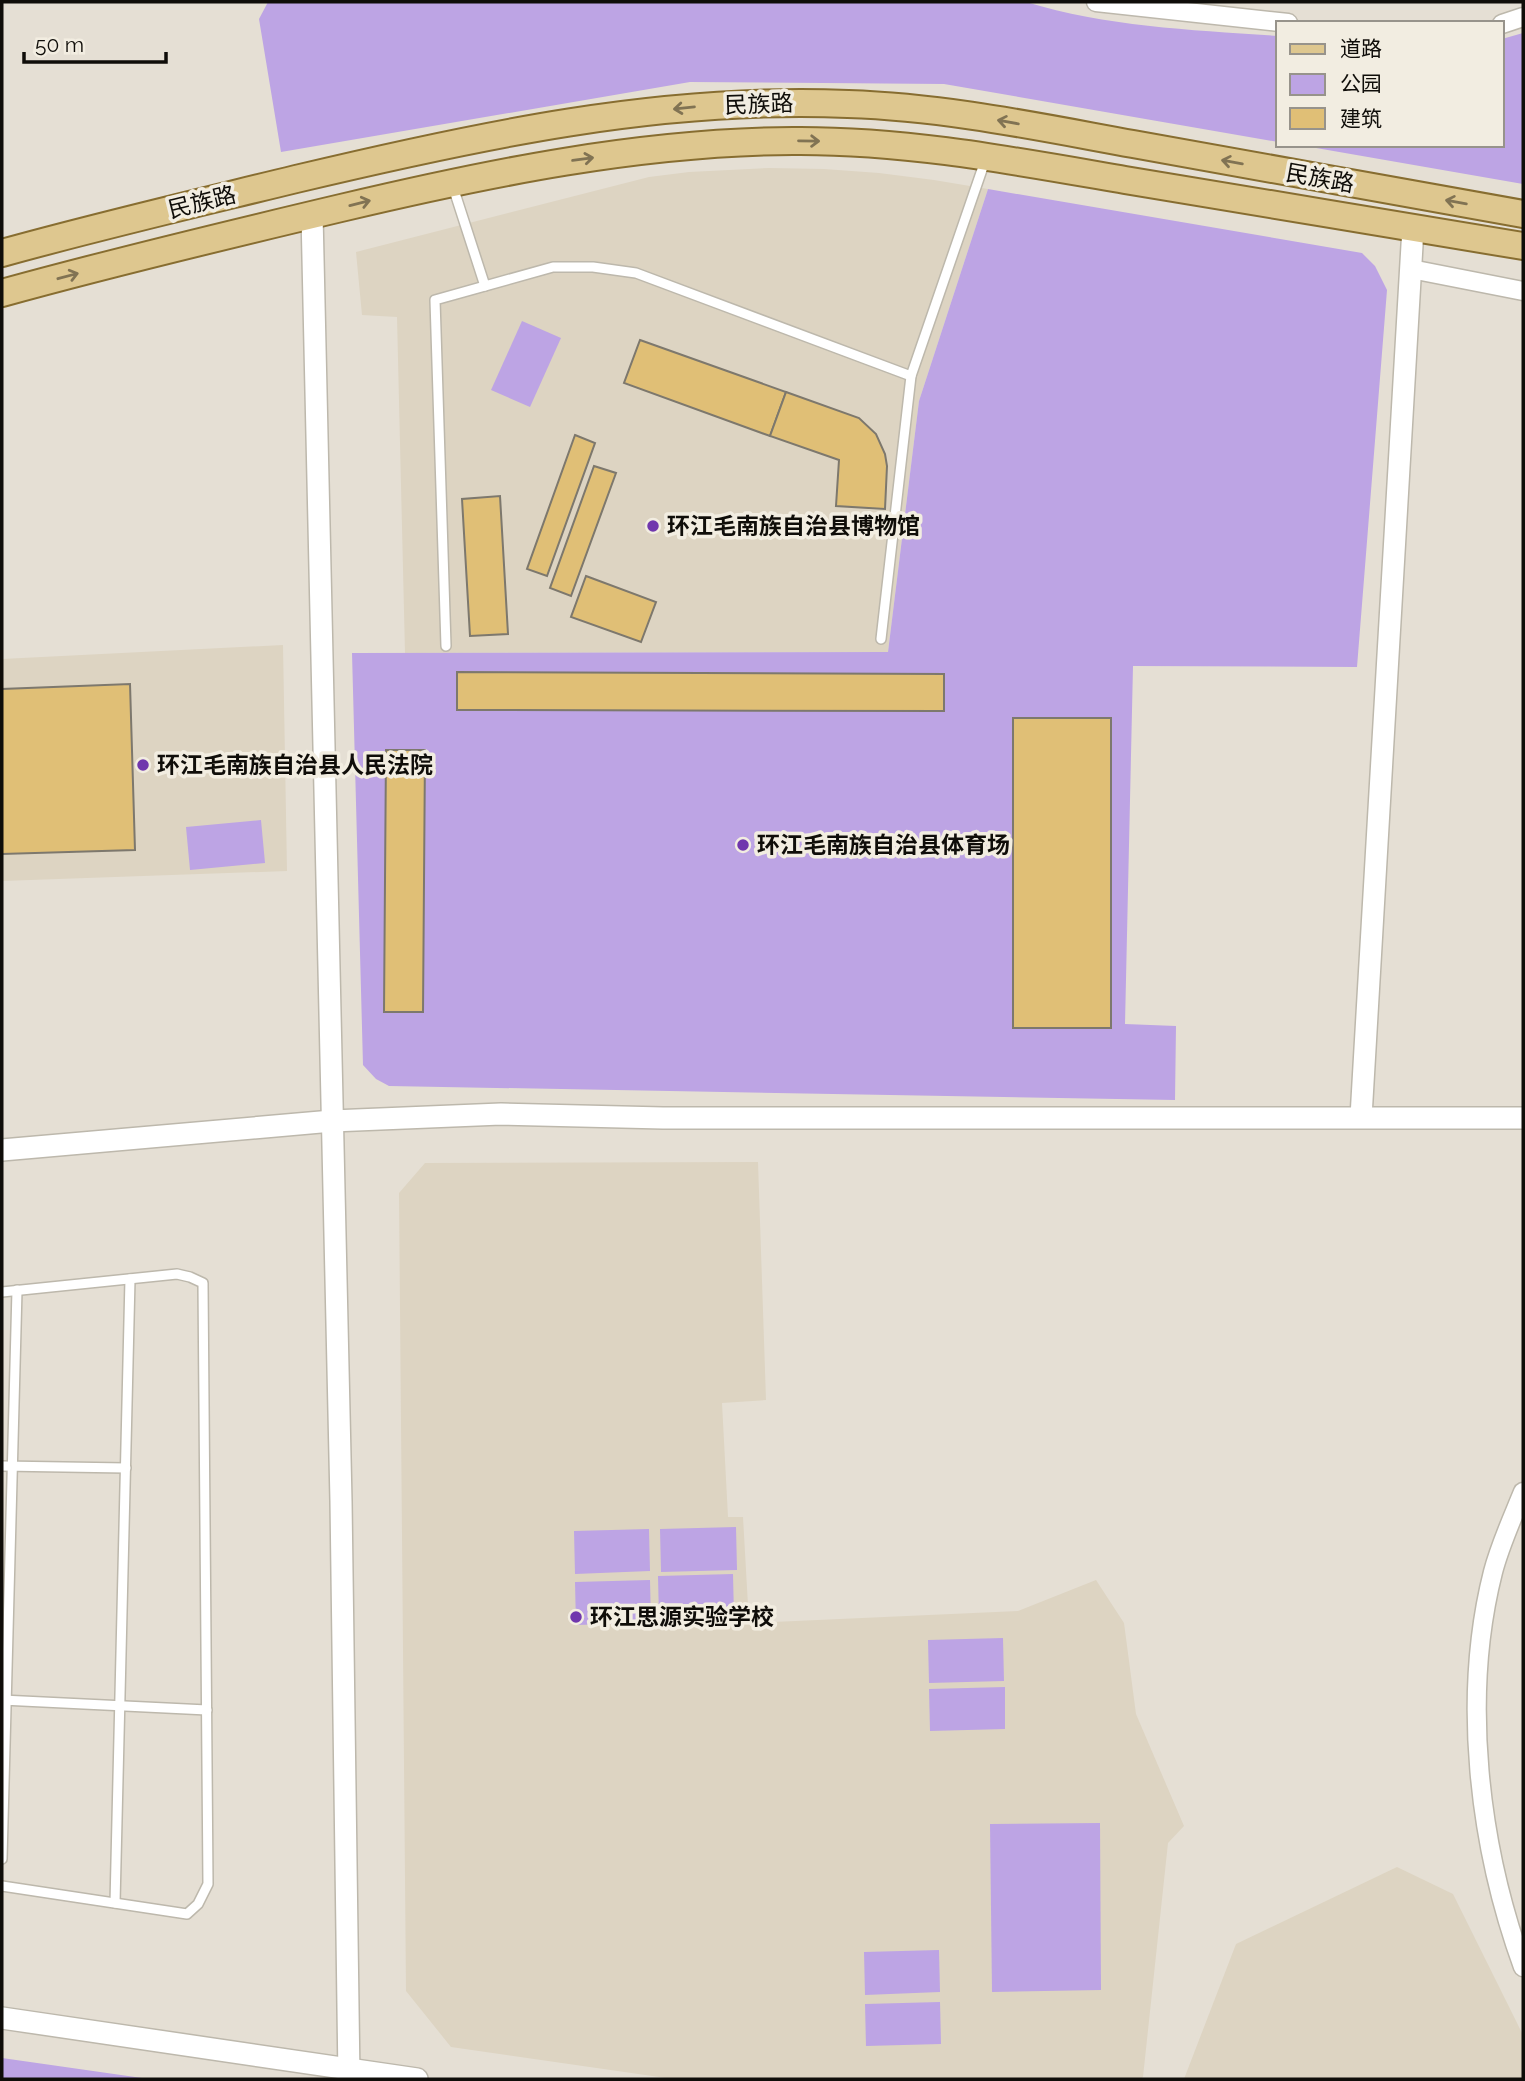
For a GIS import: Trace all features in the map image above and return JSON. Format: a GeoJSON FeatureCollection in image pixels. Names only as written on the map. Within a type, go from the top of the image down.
{"type":"FeatureCollection","features":[{"type":"Feature","properties":{"kind":"main road","name":"民族路"},"geometry":{"type":"LineString","coordinates":[[2,253],[174,208],[443,144],[578,121],[738,104],[849,104],[959,113],[1523,214]]}},
{"type":"Feature","properties":{"kind":"main road","name":"民族路"},"geometry":{"type":"LineString","coordinates":[[2,293],[183,245],[451,182],[583,159],[740,142],[847,142],[941,150],[1523,246]]}},
{"type":"Feature","properties":{"kind":"street"},"geometry":{"type":"LineString","coordinates":[[1096,2],[1276,22]]}},
{"type":"Feature","properties":{"kind":"street"},"geometry":{"type":"LineString","coordinates":[[1504,23],[1523,17]]}},
{"type":"Feature","properties":{"kind":"street"},"geometry":{"type":"LineString","coordinates":[[312,214],[341,1501],[349,2074]]}},
{"type":"Feature","properties":{"kind":"street"},"geometry":{"type":"LineString","coordinates":[[1361,1118],[1413,228]]}},
{"type":"Feature","properties":{"kind":"street"},"geometry":{"type":"LineString","coordinates":[[1411,269],[1523,291]]}},
{"type":"Feature","properties":{"kind":"street"},"geometry":{"type":"LineString","coordinates":[[2,1150],[333,1121],[501,1114],[663,1118],[1523,1118]]}},
{"type":"Feature","properties":{"kind":"street"},"geometry":{"type":"LineString","coordinates":[[1523,1492],[1502,1543],[1491,1581],[1482,1629],[1477,1689],[1482,1786],[1488,1835],[1500,1896],[1523,1967]]}},
{"type":"Feature","properties":{"kind":"street"},"geometry":{"type":"LineString","coordinates":[[2,2018],[349,2074],[416,2079]]}},
{"type":"Feature","properties":{"kind":"lane"},"geometry":{"type":"LineString","coordinates":[[881,639],[911,376],[987,157]]}},
{"type":"Feature","properties":{"kind":"lane"},"geometry":{"type":"LineString","coordinates":[[451,182],[485,286]]}},
{"type":"Feature","properties":{"kind":"lane"},"geometry":{"type":"LineString","coordinates":[[446,646],[435,300],[553,267],[593,267],[636,273],[911,376]]}},
{"type":"Feature","properties":{"kind":"lane"},"geometry":{"type":"LineString","coordinates":[[2,1292],[177,1274],[203,1283],[208,1884],[198,1904],[187,1914],[2,1886]]}},
{"type":"Feature","properties":{"kind":"lane"},"geometry":{"type":"LineString","coordinates":[[115,1903],[130,1279]]}},
{"type":"Feature","properties":{"kind":"lane"},"geometry":{"type":"LineString","coordinates":[[2,1859],[4,1700],[17,1290]]}},
{"type":"Feature","properties":{"kind":"lane"},"geometry":{"type":"LineString","coordinates":[[2,1466],[125,1468]]}},
{"type":"Feature","properties":{"kind":"lane"},"geometry":{"type":"LineString","coordinates":[[4,1700],[207,1710]]}},
{"type":"Feature","properties":{"kind":"shaded area","name":"环江毛南族自治县博物馆"},"geometry":{"type":"Polygon","coordinates":[[[769,168],[879,173],[988,189],[919,401],[888,652],[405,653],[397,317],[362,315],[356,252],[649,177],[769,168]]]}},
{"type":"Feature","properties":{"kind":"shaded area","name":"环江毛南族自治县人民法院"},"geometry":{"type":"Polygon","coordinates":[[[283,645],[287,871],[2,881],[2,659],[283,645]]]}},
{"type":"Feature","properties":{"kind":"shaded area","name":"环江思源实验学校"},"geometry":{"type":"Polygon","coordinates":[[[758,1162],[766,1400],[722,1403],[728,1517],[743,1517],[749,1623],[1018,1611],[1096,1580],[1124,1623],[1136,1714],[1184,1826],[1168,1843],[1141,2079],[673,2079],[451,2047],[406,1991],[399,1193],[425,1163],[758,1162]]]}},
{"type":"Feature","properties":{"kind":"shaded area"},"geometry":{"type":"Polygon","coordinates":[[[1397,1867],[1453,1894],[1523,2035],[1523,2079],[1184,2079],[1236,1944],[1397,1867]]]}},
{"type":"Feature","properties":{"kind":"green space"},"geometry":{"type":"Polygon","coordinates":[[[268,2],[1026,2],[1119,22],[1276,36],[1276,142],[944,84],[690,82],[281,152],[259,19],[268,2]]]}},
{"type":"Feature","properties":{"kind":"green space"},"geometry":{"type":"Polygon","coordinates":[[[1523,33],[1523,184],[1310,147],[1504,147],[1504,38],[1523,33]]]}},
{"type":"Feature","properties":{"kind":"green space","name":"环江毛南族自治县体育场"},"geometry":{"type":"Polygon","coordinates":[[[988,189],[1362,253],[1375,266],[1387,290],[1357,667],[1133,666],[1125,1024],[1176,1026],[1175,1100],[389,1086],[376,1079],[363,1065],[352,653],[888,652],[919,401],[988,189]]]}},
{"type":"Feature","properties":{"kind":"green space"},"geometry":{"type":"Polygon","coordinates":[[[522,321],[561,338],[530,407],[491,390],[522,321]]]}},
{"type":"Feature","properties":{"kind":"green space"},"geometry":{"type":"Polygon","coordinates":[[[261,820],[265,863],[190,870],[186,827],[261,820]]]}},
{"type":"Feature","properties":{"kind":"green space"},"geometry":{"type":"Polygon","coordinates":[[[736,1527],[737,1570],[661,1572],[660,1529],[736,1527]]]}},
{"type":"Feature","properties":{"kind":"green space"},"geometry":{"type":"Polygon","coordinates":[[[649,1529],[650,1571],[575,1574],[574,1531],[649,1529]]]}},
{"type":"Feature","properties":{"kind":"green space"},"geometry":{"type":"Polygon","coordinates":[[[733,1574],[734,1617],[659,1619],[658,1576],[733,1574]]]}},
{"type":"Feature","properties":{"kind":"green space"},"geometry":{"type":"Polygon","coordinates":[[[650,1580],[651,1623],[576,1625],[575,1582],[650,1580]]]}},
{"type":"Feature","properties":{"kind":"green space"},"geometry":{"type":"Polygon","coordinates":[[[1003,1638],[1004,1681],[929,1683],[928,1640],[1003,1638]]]}},
{"type":"Feature","properties":{"kind":"green space"},"geometry":{"type":"Polygon","coordinates":[[[1005,1687],[1005,1729],[930,1731],[929,1689],[1005,1687]]]}},
{"type":"Feature","properties":{"kind":"green space"},"geometry":{"type":"Polygon","coordinates":[[[1100,1823],[1101,1990],[992,1992],[990,1824],[1100,1823]]]}},
{"type":"Feature","properties":{"kind":"green space"},"geometry":{"type":"Polygon","coordinates":[[[939,1950],[940,1992],[865,1995],[864,1952],[939,1950]]]}},
{"type":"Feature","properties":{"kind":"green space"},"geometry":{"type":"Polygon","coordinates":[[[940,2002],[941,2044],[866,2046],[865,2004],[940,2002]]]}},
{"type":"Feature","properties":{"kind":"green space"},"geometry":{"type":"Polygon","coordinates":[[[2,2058],[149,2079],[2,2079],[2,2058]]]}},
{"type":"Feature","properties":{"kind":"building"},"geometry":{"type":"Polygon","coordinates":[[[640,340],[786,392],[770,436],[624,383],[640,340]]]}},
{"type":"Feature","properties":{"kind":"building"},"geometry":{"type":"Polygon","coordinates":[[[786,392],[859,418],[876,434],[887,466],[885,509],[836,506],[839,460],[770,436],[786,392]]]}},
{"type":"Feature","properties":{"kind":"building"},"geometry":{"type":"Polygon","coordinates":[[[575,435],[595,443],[547,576],[527,569],[575,435]]]}},
{"type":"Feature","properties":{"kind":"building"},"geometry":{"type":"Polygon","coordinates":[[[594,466],[616,473],[571,596],[550,588],[594,466]]]}},
{"type":"Feature","properties":{"kind":"building"},"geometry":{"type":"Polygon","coordinates":[[[500,496],[508,634],[470,636],[462,499],[500,496]]]}},
{"type":"Feature","properties":{"kind":"building"},"geometry":{"type":"Polygon","coordinates":[[[586,576],[656,602],[641,642],[571,617],[586,576]]]}},
{"type":"Feature","properties":{"kind":"building"},"geometry":{"type":"Polygon","coordinates":[[[457,672],[944,674],[944,711],[457,710],[457,672]]]}},
{"type":"Feature","properties":{"kind":"building"},"geometry":{"type":"Polygon","coordinates":[[[130,684],[135,850],[2,854],[2,689],[130,684]]]}},
{"type":"Feature","properties":{"kind":"building"},"geometry":{"type":"Polygon","coordinates":[[[1013,718],[1111,718],[1111,1028],[1013,1028],[1013,718]]]}},
{"type":"Feature","properties":{"kind":"building"},"geometry":{"type":"Polygon","coordinates":[[[386,750],[425,750],[423,1012],[384,1012],[386,750]]]}},
{"type":"Feature","properties":{"kind":"place","name":"环江毛南族自治县博物馆"},"geometry":{"type":"Point","coordinates":[653,526]}},
{"type":"Feature","properties":{"kind":"place","name":"环江毛南族自治县人民法院"},"geometry":{"type":"Point","coordinates":[143,765]}},
{"type":"Feature","properties":{"kind":"place","name":"环江毛南族自治县体育场"},"geometry":{"type":"Point","coordinates":[743,845]}},
{"type":"Feature","properties":{"kind":"place","name":"环江思源实验学校"},"geometry":{"type":"Point","coordinates":[576,1617]}}]}
